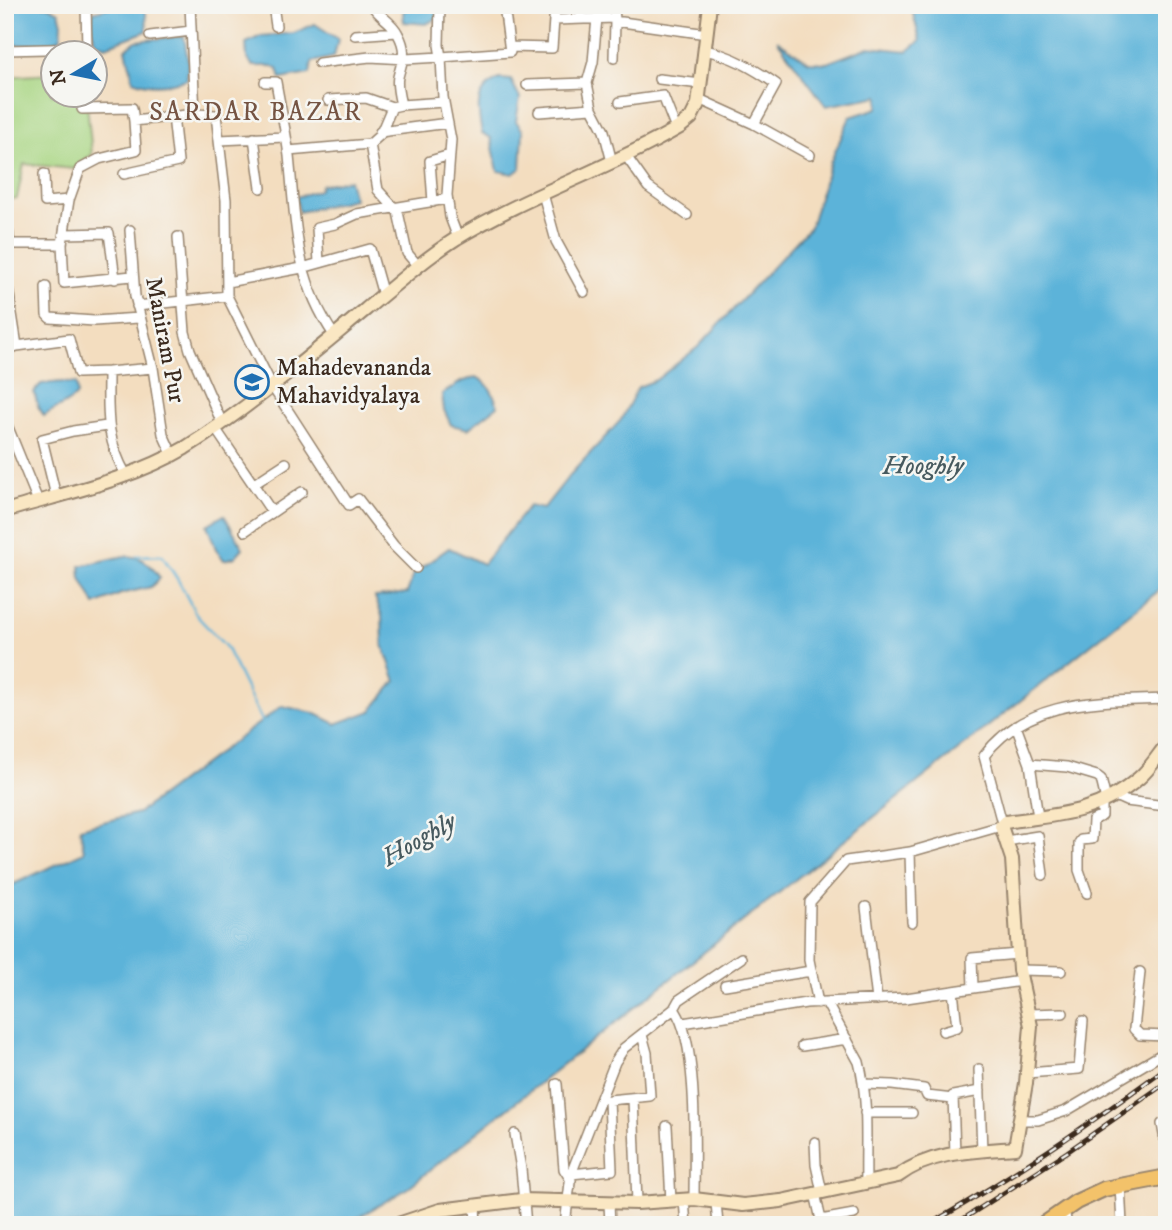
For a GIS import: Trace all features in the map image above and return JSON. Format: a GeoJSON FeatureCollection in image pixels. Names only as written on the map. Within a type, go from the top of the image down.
{"type":"FeatureCollection","features":[{"type":"Feature","properties":{"kind":"main road"},"geometry":{"type":"LineString","coordinates":[[1043,1225],[1066,1218],[1089,1195],[1120,1184],[1167,1177]]}},
{"type":"Feature","properties":{"kind":"street"},"geometry":{"type":"LineString","coordinates":[[5,50],[87,48],[86,5]]}},
{"type":"Feature","properties":{"kind":"street"},"geometry":{"type":"LineString","coordinates":[[190,5],[195,114]]}},
{"type":"Feature","properties":{"kind":"street"},"geometry":{"type":"LineString","coordinates":[[273,5],[276,26]]}},
{"type":"Feature","properties":{"kind":"street"},"geometry":{"type":"LineString","coordinates":[[288,151],[370,144],[396,106],[397,79],[405,59],[397,32],[372,5]]}},
{"type":"Feature","properties":{"kind":"street"},"geometry":{"type":"LineString","coordinates":[[440,5],[439,45],[444,102],[451,141],[447,199],[458,238]]}},
{"type":"Feature","properties":{"kind":"street"},"geometry":{"type":"LineString","coordinates":[[319,63],[370,57],[405,59],[510,52],[504,5]]}},
{"type":"Feature","properties":{"kind":"street"},"geometry":{"type":"LineString","coordinates":[[510,47],[552,48],[555,5]]}},
{"type":"Feature","properties":{"kind":"street"},"geometry":{"type":"LineString","coordinates":[[581,5],[581,18]]}},
{"type":"Feature","properties":{"kind":"street"},"geometry":{"type":"LineString","coordinates":[[614,5],[614,58]]}},
{"type":"Feature","properties":{"kind":"street"},"geometry":{"type":"LineString","coordinates":[[5,511],[126,475],[172,454],[219,425],[272,386],[418,266],[458,238],[523,202],[626,156],[676,130],[691,118],[699,99],[710,5]]}},
{"type":"Feature","properties":{"kind":"street"},"geometry":{"type":"LineString","coordinates":[[554,20],[597,18],[706,34]]}},
{"type":"Feature","properties":{"kind":"street"},"geometry":{"type":"LineString","coordinates":[[597,18],[593,61],[587,83],[592,108],[604,131],[612,162]]}},
{"type":"Feature","properties":{"kind":"street"},"geometry":{"type":"LineString","coordinates":[[150,36],[191,32]]}},
{"type":"Feature","properties":{"kind":"street"},"geometry":{"type":"LineString","coordinates":[[355,35],[397,32]]}},
{"type":"Feature","properties":{"kind":"street"},"geometry":{"type":"LineString","coordinates":[[705,50],[747,64],[776,84],[754,124]]}},
{"type":"Feature","properties":{"kind":"street"},"geometry":{"type":"LineString","coordinates":[[659,79],[701,84]]}},
{"type":"Feature","properties":{"kind":"street"},"geometry":{"type":"LineString","coordinates":[[265,82],[276,82],[288,151],[302,268],[319,313],[334,335]]}},
{"type":"Feature","properties":{"kind":"street"},"geometry":{"type":"LineString","coordinates":[[527,85],[587,83]]}},
{"type":"Feature","properties":{"kind":"street"},"geometry":{"type":"LineString","coordinates":[[620,102],[663,96],[676,130]]}},
{"type":"Feature","properties":{"kind":"street"},"geometry":{"type":"LineString","coordinates":[[328,100],[366,98],[396,106],[444,102]]}},
{"type":"Feature","properties":{"kind":"street"},"geometry":{"type":"LineString","coordinates":[[699,99],[754,124],[810,155]]}},
{"type":"Feature","properties":{"kind":"street"},"geometry":{"type":"LineString","coordinates":[[82,109],[133,108],[136,150],[99,159],[80,169],[69,200],[63,239],[64,283],[132,276]]}},
{"type":"Feature","properties":{"kind":"street"},"geometry":{"type":"LineString","coordinates":[[539,112],[592,108]]}},
{"type":"Feature","properties":{"kind":"street"},"geometry":{"type":"LineString","coordinates":[[134,121],[195,114],[216,115],[226,200],[227,296],[272,386],[349,505],[358,499],[394,546],[416,568]]}},
{"type":"Feature","properties":{"kind":"street"},"geometry":{"type":"LineString","coordinates":[[124,174],[178,162],[173,116]]}},
{"type":"Feature","properties":{"kind":"street"},"geometry":{"type":"LineString","coordinates":[[380,132],[448,123]]}},
{"type":"Feature","properties":{"kind":"street"},"geometry":{"type":"LineString","coordinates":[[219,140],[285,137]]}},
{"type":"Feature","properties":{"kind":"street"},"geometry":{"type":"LineString","coordinates":[[254,138],[261,188]]}},
{"type":"Feature","properties":{"kind":"street"},"geometry":{"type":"LineString","coordinates":[[370,144],[378,190],[398,212],[407,253],[418,266]]}},
{"type":"Feature","properties":{"kind":"street"},"geometry":{"type":"LineString","coordinates":[[433,202],[430,161],[450,155]]}},
{"type":"Feature","properties":{"kind":"street"},"geometry":{"type":"LineString","coordinates":[[626,156],[648,187],[687,215]]}},
{"type":"Feature","properties":{"kind":"street"},"geometry":{"type":"LineString","coordinates":[[44,174],[45,202],[69,200]]}},
{"type":"Feature","properties":{"kind":"street"},"geometry":{"type":"LineString","coordinates":[[543,194],[556,241],[584,292]]}},
{"type":"Feature","properties":{"kind":"street"},"geometry":{"type":"LineString","coordinates":[[320,263],[317,228],[335,224],[352,215],[447,199]]}},
{"type":"Feature","properties":{"kind":"street"},"geometry":{"type":"LineString","coordinates":[[5,208],[8,244],[109,233],[115,279]]}},
{"type":"Feature","properties":{"kind":"street","name":"Maniram Pur"},"geometry":{"type":"LineString","coordinates":[[130,230],[132,276],[139,318],[153,368],[163,434],[172,454]]}},
{"type":"Feature","properties":{"kind":"street"},"geometry":{"type":"LineString","coordinates":[[178,236],[185,332],[190,350],[219,425],[272,512]]}},
{"type":"Feature","properties":{"kind":"street"},"geometry":{"type":"LineString","coordinates":[[227,282],[302,268],[370,249],[383,295]]}},
{"type":"Feature","properties":{"kind":"street"},"geometry":{"type":"LineString","coordinates":[[46,286],[47,315],[50,318],[94,321],[139,318]]}},
{"type":"Feature","properties":{"kind":"street"},"geometry":{"type":"LineString","coordinates":[[5,288],[8,288],[17,346]]}},
{"type":"Feature","properties":{"kind":"street"},"geometry":{"type":"LineString","coordinates":[[137,306],[227,296]]}},
{"type":"Feature","properties":{"kind":"street"},"geometry":{"type":"LineString","coordinates":[[5,350],[69,339],[78,373],[153,368]]}},
{"type":"Feature","properties":{"kind":"street"},"geometry":{"type":"LineString","coordinates":[[108,372],[107,426],[115,455],[126,475]]}},
{"type":"Feature","properties":{"kind":"street"},"geometry":{"type":"LineString","coordinates":[[5,420],[38,501]]}},
{"type":"Feature","properties":{"kind":"street"},"geometry":{"type":"LineString","coordinates":[[56,496],[42,439],[73,430],[107,426]]}},
{"type":"Feature","properties":{"kind":"street"},"geometry":{"type":"LineString","coordinates":[[254,484],[286,463]]}},
{"type":"Feature","properties":{"kind":"street"},"geometry":{"type":"LineString","coordinates":[[244,531],[302,492]]}},
{"type":"Feature","properties":{"kind":"street"},"geometry":{"type":"LineString","coordinates":[[400,1224],[440,1210],[525,1201],[637,1203],[683,1200],[743,1205],[819,1193],[898,1176],[914,1164],[956,1154],[1015,1148],[1027,1073],[1031,1026],[1020,975],[1012,859],[984,756],[1016,726],[1048,710],[1067,705],[1167,699]]}},
{"type":"Feature","properties":{"kind":"street"},"geometry":{"type":"LineString","coordinates":[[1016,726],[1030,764],[1038,817]]}},
{"type":"Feature","properties":{"kind":"street"},"geometry":{"type":"LineString","coordinates":[[866,1183],[864,1084],[859,1062],[822,1002],[811,971],[810,902],[846,861],[910,852],[1001,825],[1081,811],[1108,799],[1141,777],[1167,744]]}},
{"type":"Feature","properties":{"kind":"street"},"geometry":{"type":"LineString","coordinates":[[1030,764],[1060,766],[1101,779],[1108,799],[1102,816],[1093,820],[1092,839],[1079,841],[1079,870],[1087,892]]}},
{"type":"Feature","properties":{"kind":"street"},"geometry":{"type":"LineString","coordinates":[[1108,799],[1167,805],[1167,816]]}},
{"type":"Feature","properties":{"kind":"street"},"geometry":{"type":"LineString","coordinates":[[1006,841],[1038,836],[1043,875]]}},
{"type":"Feature","properties":{"kind":"street"},"geometry":{"type":"LineString","coordinates":[[910,852],[912,922]]}},
{"type":"Feature","properties":{"kind":"street"},"geometry":{"type":"LineString","coordinates":[[866,907],[877,1000]]}},
{"type":"Feature","properties":{"kind":"street"},"geometry":{"type":"LineString","coordinates":[[973,988],[972,958],[1018,954]]}},
{"type":"Feature","properties":{"kind":"street"},"geometry":{"type":"LineString","coordinates":[[565,1225],[571,1177],[615,1062],[624,1048],[674,1009],[679,1000],[741,958]]}},
{"type":"Feature","properties":{"kind":"street"},"geometry":{"type":"LineString","coordinates":[[726,985],[811,971]]}},
{"type":"Feature","properties":{"kind":"street"},"geometry":{"type":"LineString","coordinates":[[683,1023],[822,1002],[906,998],[973,988],[1020,975],[1061,971]]}},
{"type":"Feature","properties":{"kind":"street"},"geometry":{"type":"LineString","coordinates":[[1140,972],[1134,1029],[1140,1035],[1167,1036]]}},
{"type":"Feature","properties":{"kind":"street"},"geometry":{"type":"LineString","coordinates":[[943,1031],[957,1027],[953,991]]}},
{"type":"Feature","properties":{"kind":"street"},"geometry":{"type":"LineString","coordinates":[[674,1009],[683,1023],[691,1067],[694,1108],[683,1200]]}},
{"type":"Feature","properties":{"kind":"street"},"geometry":{"type":"LineString","coordinates":[[1028,1014],[1063,1013]]}},
{"type":"Feature","properties":{"kind":"street"},"geometry":{"type":"LineString","coordinates":[[1027,1073],[1079,1069],[1083,1021]]}},
{"type":"Feature","properties":{"kind":"street"},"geometry":{"type":"LineString","coordinates":[[571,1177],[612,1170],[609,1101],[648,1097],[650,1094],[647,1053],[642,1035]]}},
{"type":"Feature","properties":{"kind":"street"},"geometry":{"type":"LineString","coordinates":[[803,1046],[847,1040]]}},
{"type":"Feature","properties":{"kind":"street"},"geometry":{"type":"LineString","coordinates":[[1020,1120],[1038,1120],[1066,1111],[1167,1051]]}},
{"type":"Feature","properties":{"kind":"street"},"geometry":{"type":"LineString","coordinates":[[979,1069],[982,1151]]}},
{"type":"Feature","properties":{"kind":"street"},"geometry":{"type":"LineString","coordinates":[[557,1084],[564,1169],[571,1177]]}},
{"type":"Feature","properties":{"kind":"street"},"geometry":{"type":"LineString","coordinates":[[864,1084],[892,1084],[924,1089],[927,1096],[953,1099]]}},
{"type":"Feature","properties":{"kind":"street"},"geometry":{"type":"LineString","coordinates":[[956,1154],[954,1095],[980,1091]]}},
{"type":"Feature","properties":{"kind":"street"},"geometry":{"type":"LineString","coordinates":[[633,1098],[637,1203]]}},
{"type":"Feature","properties":{"kind":"street"},"geometry":{"type":"LineString","coordinates":[[865,1113],[912,1113]]}},
{"type":"Feature","properties":{"kind":"street"},"geometry":{"type":"LineString","coordinates":[[1162,1124],[1167,1151]]}},
{"type":"Feature","properties":{"kind":"street"},"geometry":{"type":"LineString","coordinates":[[667,1126],[686,1225]]}},
{"type":"Feature","properties":{"kind":"street"},"geometry":{"type":"LineString","coordinates":[[515,1134],[526,1225]]}},
{"type":"Feature","properties":{"kind":"street"},"geometry":{"type":"LineString","coordinates":[[815,1142],[821,1220],[854,1214]]}},
{"type":"Feature","properties":{"kind":"street"},"geometry":{"type":"LineString","coordinates":[[1120,1184],[1122,1225]]}},
{"type":"Feature","properties":{"kind":"street"},"geometry":{"type":"LineString","coordinates":[[716,1202],[718,1225]]}},
{"type":"Feature","properties":{"kind":"street"},"geometry":{"type":"LineString","coordinates":[[610,1203],[610,1225]]}},
{"type":"Feature","properties":{"kind":"street"},"geometry":{"type":"LineString","coordinates":[[475,1206],[476,1225]]}},
{"type":"Feature","properties":{"kind":"green space"},"geometry":{"type":"Polygon","coordinates":[[[38,75],[38,108],[87,108],[92,154],[74,169],[24,164],[17,198],[5,200],[5,77],[38,75]]]}},
{"type":"Feature","properties":{"kind":"water"},"geometry":{"type":"Polygon","coordinates":[[[5,5],[48,6],[59,12],[62,23],[60,38],[38,38],[38,45],[5,46],[5,5]]]}},
{"type":"Feature","properties":{"kind":"water"},"geometry":{"type":"Polygon","coordinates":[[[116,5],[143,5],[147,31],[108,45],[108,38],[94,38],[90,21],[93,12],[116,5]]]}},
{"type":"Feature","properties":{"kind":"water"},"geometry":{"type":"Polygon","coordinates":[[[409,5],[436,5],[439,9],[438,18],[426,24],[404,22],[403,12],[409,5]]]}},
{"type":"Feature","properties":{"kind":"water","name":"Hooghly"},"geometry":{"type":"Polygon","coordinates":[[[911,5],[1167,5],[1167,584],[405,1190],[345,1225],[5,1225],[5,888],[84,852],[80,828],[138,813],[282,706],[314,713],[336,724],[371,711],[396,681],[383,645],[382,616],[375,597],[407,593],[414,573],[449,548],[483,564],[529,506],[543,509],[570,475],[621,420],[638,387],[656,380],[698,347],[810,227],[830,163],[850,117],[878,108],[879,96],[826,106],[777,40],[809,62],[827,63],[869,47],[908,51],[920,41],[911,5]]]}},
{"type":"Feature","properties":{"kind":"water"},"geometry":{"type":"Polygon","coordinates":[[[315,24],[338,39],[334,57],[312,62],[310,74],[281,79],[278,69],[271,66],[253,66],[247,58],[246,43],[261,36],[294,33],[315,24]]]}},
{"type":"Feature","properties":{"kind":"water"},"geometry":{"type":"Polygon","coordinates":[[[184,36],[188,61],[187,79],[160,84],[133,80],[126,49],[136,41],[184,36]]]}},
{"type":"Feature","properties":{"kind":"water"},"geometry":{"type":"Polygon","coordinates":[[[499,79],[511,80],[520,98],[516,121],[523,131],[521,168],[513,174],[498,171],[491,138],[482,133],[479,116],[481,95],[499,79]]]}},
{"type":"Feature","properties":{"kind":"water"},"geometry":{"type":"Polygon","coordinates":[[[349,180],[354,199],[299,212],[296,197],[319,190],[321,185],[349,180]]]}},
{"type":"Feature","properties":{"kind":"water"},"geometry":{"type":"Polygon","coordinates":[[[476,377],[488,385],[498,406],[468,429],[451,425],[444,410],[442,394],[461,382],[476,377]]]}},
{"type":"Feature","properties":{"kind":"water"},"geometry":{"type":"Polygon","coordinates":[[[41,384],[76,384],[77,395],[44,416],[34,392],[41,384]]]}},
{"type":"Feature","properties":{"kind":"water"},"geometry":{"type":"Polygon","coordinates":[[[224,515],[243,548],[235,557],[224,560],[216,549],[207,525],[224,515]]]}},
{"type":"Feature","properties":{"kind":"water"},"geometry":{"type":"Polygon","coordinates":[[[124,556],[145,561],[160,578],[151,587],[121,594],[95,605],[81,578],[80,566],[124,556]]]}},
{"type":"Feature","properties":{"kind":"waterway"},"geometry":{"type":"LineString","coordinates":[[137,556],[162,555],[197,616],[226,647],[262,721]]}},
{"type":"Feature","properties":{"kind":"railway"},"geometry":{"type":"LineString","coordinates":[[928,1225],[1050,1150],[1167,1067]]}},
{"type":"Feature","properties":{"kind":"railway"},"geometry":{"type":"LineString","coordinates":[[954,1225],[1067,1152],[1167,1082]]}},
{"type":"Feature","properties":{"kind":"place","name":"Mahadevananda Mahavidyalaya"},"geometry":{"type":"Point","coordinates":[252,382]}},
{"type":"Feature","properties":{"kind":"district","name":"SARDAR BAZAR"},"geometry":{"type":"Point","coordinates":[256,112]}}]}
